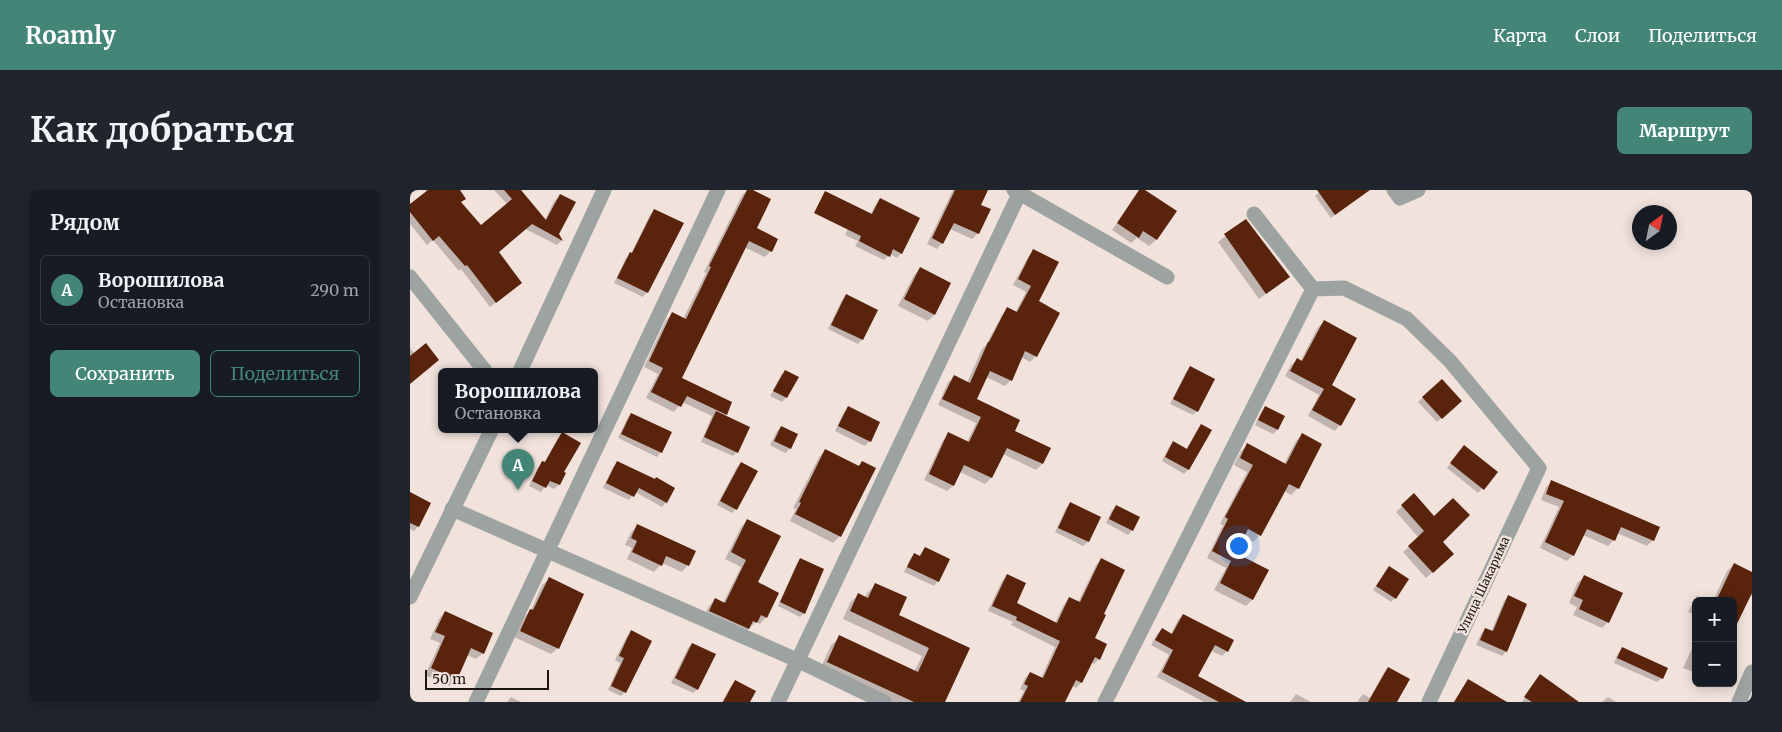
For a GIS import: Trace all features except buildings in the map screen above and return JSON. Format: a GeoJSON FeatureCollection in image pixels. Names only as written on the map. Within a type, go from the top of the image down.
{"type":"FeatureCollection","features":[{"type":"Feature","properties":{"kind":"street"},"geometry":{"type":"LineString","coordinates":[[521,368],[604,190]]}},
{"type":"Feature","properties":{"kind":"street"},"geometry":{"type":"LineString","coordinates":[[476,702],[718,190]]}},
{"type":"Feature","properties":{"kind":"street"},"geometry":{"type":"LineString","coordinates":[[1394,190],[1400,198],[1418,190]]}},
{"type":"Feature","properties":{"kind":"street"},"geometry":{"type":"LineString","coordinates":[[778,702],[1018,191],[1167,277]]}},
{"type":"Feature","properties":{"kind":"street"},"geometry":{"type":"LineString","coordinates":[[1105,702],[1313,289],[1254,214]]}},
{"type":"Feature","properties":{"kind":"street"},"geometry":{"type":"LineString","coordinates":[[410,277],[483,368]]}},
{"type":"Feature","properties":{"kind":"street","name":"Улица Шакарима"},"geometry":{"type":"LineString","coordinates":[[1313,289],[1344,288],[1407,319],[1450,361],[1539,468],[1429,702]]}},
{"type":"Feature","properties":{"kind":"street"},"geometry":{"type":"LineString","coordinates":[[410,597],[490,433]]}},
{"type":"Feature","properties":{"kind":"street"},"geometry":{"type":"LineString","coordinates":[[452,509],[797,660],[884,702]]}},
{"type":"Feature","properties":{"kind":"street"},"geometry":{"type":"LineString","coordinates":[[1738,702],[1752,672]]}},
{"type":"Feature","properties":{"kind":"place","name":"Ворошилова"},"geometry":{"type":"Point","coordinates":[518,490]}}]}
